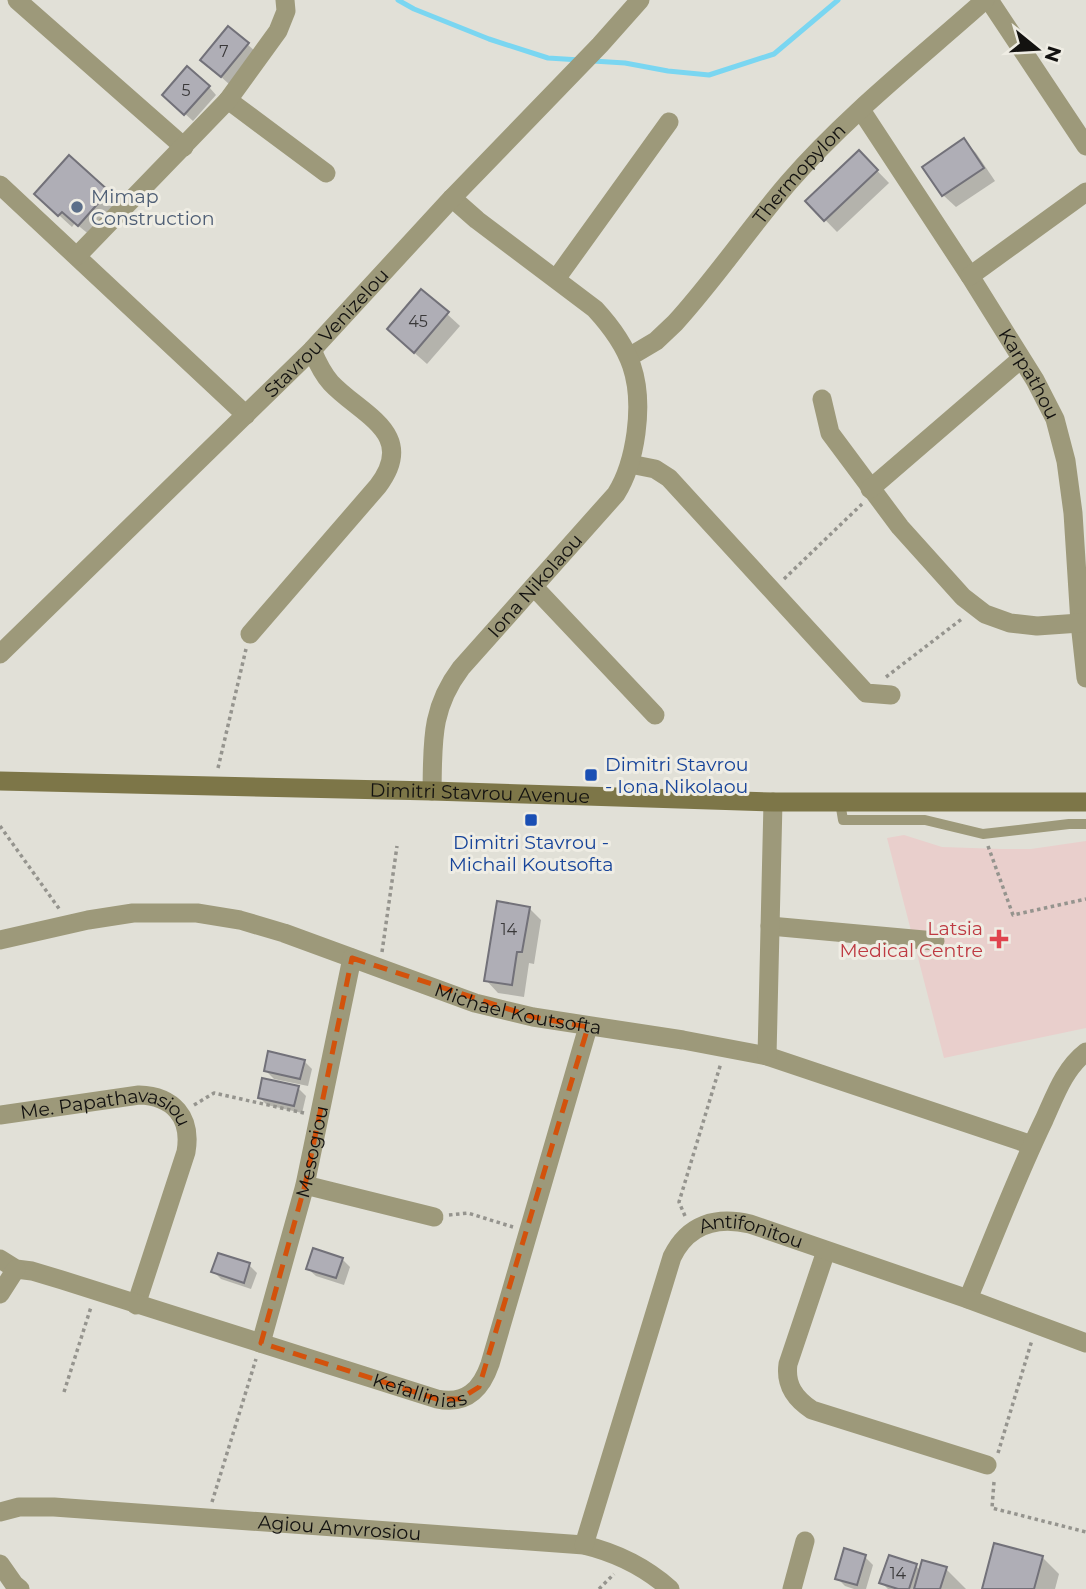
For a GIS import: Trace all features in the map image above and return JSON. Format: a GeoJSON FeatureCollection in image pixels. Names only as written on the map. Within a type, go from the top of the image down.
{"type":"FeatureCollection","features":[{"type":"Feature","properties":{"kind":"main road","name":"Dimitri Stavrou Avenue"},"geometry":{"type":"LineString","coordinates":[[0,781],[773,802],[1086,802]]}},
{"type":"Feature","properties":{"kind":"street"},"geometry":{"type":"LineString","coordinates":[[17,0],[184,146]]}},
{"type":"Feature","properties":{"kind":"street"},"geometry":{"type":"LineString","coordinates":[[77,256],[228,100],[278,31],[286,11],[285,0]]}},
{"type":"Feature","properties":{"kind":"street","name":"Stavrou Venizelou"},"geometry":{"type":"LineString","coordinates":[[0,654],[312,350],[640,0]]}},
{"type":"Feature","properties":{"kind":"street"},"geometry":{"type":"LineString","coordinates":[[987,0],[1086,146]]}},
{"type":"Feature","properties":{"kind":"street","name":"Thermopylon"},"geometry":{"type":"LineString","coordinates":[[629,357],[656,341],[676,323],[789,182],[861,110],[987,0]]}},
{"type":"Feature","properties":{"kind":"street"},"geometry":{"type":"LineString","coordinates":[[228,100],[326,173]]}},
{"type":"Feature","properties":{"kind":"street","name":"Karpathou"},"geometry":{"type":"LineString","coordinates":[[861,110],[970,275],[1035,380],[1055,419],[1079,512],[1080,623],[1086,678]]}},
{"type":"Feature","properties":{"kind":"street"},"geometry":{"type":"LineString","coordinates":[[556,278],[668,122]]}},
{"type":"Feature","properties":{"kind":"street"},"geometry":{"type":"LineString","coordinates":[[0,185],[246,415]]}},
{"type":"Feature","properties":{"kind":"street"},"geometry":{"type":"LineString","coordinates":[[970,275],[1086,192]]}},
{"type":"Feature","properties":{"kind":"street","name":"Iona Nikolaou"},"geometry":{"type":"LineString","coordinates":[[432,791],[435,729],[439,705],[444,695],[461,668],[608,504],[621,485],[630,464],[638,401],[636,379],[629,357],[618,337],[595,309],[452,198]]}},
{"type":"Feature","properties":{"kind":"street"},"geometry":{"type":"LineString","coordinates":[[250,634],[378,486],[392,456],[390,441],[382,427],[330,381],[312,350]]}},
{"type":"Feature","properties":{"kind":"street"},"geometry":{"type":"LineString","coordinates":[[872,491],[1021,359]]}},
{"type":"Feature","properties":{"kind":"street"},"geometry":{"type":"LineString","coordinates":[[822,399],[830,433],[872,491],[953,588],[976,608],[997,619],[1024,626],[1080,623]]}},
{"type":"Feature","properties":{"kind":"street"},"geometry":{"type":"LineString","coordinates":[[630,464],[655,469],[669,478],[866,693],[891,695]]}},
{"type":"Feature","properties":{"kind":"street"},"geometry":{"type":"LineString","coordinates":[[534,587],[655,715]]}},
{"type":"Feature","properties":{"kind":"street"},"geometry":{"type":"LineString","coordinates":[[766,1056],[773,802]]}},
{"type":"Feature","properties":{"kind":"street","name":"Michael Koutsofta"},"geometry":{"type":"LineString","coordinates":[[0,940],[133,913],[197,913],[260,926],[485,1006],[588,1027],[636,1032],[766,1056],[1032,1145]]}},
{"type":"Feature","properties":{"kind":"street"},"geometry":{"type":"LineString","coordinates":[[770,926],[935,942]]}},
{"type":"Feature","properties":{"kind":"street","name":"Mesogiou"},"geometry":{"type":"LineString","coordinates":[[261,1343],[306,1185],[352,958]]}},
{"type":"Feature","properties":{"kind":"street","name":"Kefallinias"},"geometry":{"type":"LineString","coordinates":[[8,1264],[436,1399],[453,1400],[469,1395],[479,1387],[487,1373],[588,1027]]}},
{"type":"Feature","properties":{"kind":"street"},"geometry":{"type":"LineString","coordinates":[[968,1299],[1032,1145],[1068,1071],[1086,1052]]}},
{"type":"Feature","properties":{"kind":"street","name":"Me. Papathavasiou"},"geometry":{"type":"LineString","coordinates":[[0,1115],[139,1095],[166,1100],[180,1114],[187,1131],[186,1152],[136,1304]]}},
{"type":"Feature","properties":{"kind":"street"},"geometry":{"type":"LineString","coordinates":[[306,1185],[434,1217]]}},
{"type":"Feature","properties":{"kind":"street","name":"Antifonitou"},"geometry":{"type":"LineString","coordinates":[[584,1545],[668,1266],[675,1250],[700,1226],[718,1221],[738,1221],[968,1299],[1086,1343]]}},
{"type":"Feature","properties":{"kind":"street"},"geometry":{"type":"LineString","coordinates":[[826,1251],[788,1364],[788,1378],[796,1397],[812,1410],[991,1463]]}},
{"type":"Feature","properties":{"kind":"street"},"geometry":{"type":"LineString","coordinates":[[0,1294],[8,1264]]}},
{"type":"Feature","properties":{"kind":"street","name":"Agiou Amvrosiou"},"geometry":{"type":"LineString","coordinates":[[0,1512],[37,1506],[584,1545],[628,1559],[670,1589]]}},
{"type":"Feature","properties":{"kind":"street"},"geometry":{"type":"LineString","coordinates":[[792,1589],[805,1541]]}},
{"type":"Feature","properties":{"kind":"street"},"geometry":{"type":"LineString","coordinates":[[0,1564],[20,1589]]}},
{"type":"Feature","properties":{"kind":"lane"},"geometry":{"type":"LineString","coordinates":[[840,802],[843,820],[925,820],[983,834],[1086,824]]}},
{"type":"Feature","properties":{"kind":"path"},"geometry":{"type":"LineString","coordinates":[[772,591],[872,491]]}},
{"type":"Feature","properties":{"kind":"path"},"geometry":{"type":"LineString","coordinates":[[866,693],[976,608]]}},
{"type":"Feature","properties":{"kind":"path"},"geometry":{"type":"LineString","coordinates":[[213,786],[250,634]]}},
{"type":"Feature","properties":{"kind":"path"},"geometry":{"type":"LineString","coordinates":[[0,826],[70,924]]}},
{"type":"Feature","properties":{"kind":"path"},"geometry":{"type":"LineString","coordinates":[[983,834],[1013,915],[1086,900]]}},
{"type":"Feature","properties":{"kind":"path"},"geometry":{"type":"LineString","coordinates":[[380,968],[397,846]]}},
{"type":"Feature","properties":{"kind":"path"},"geometry":{"type":"LineString","coordinates":[[692,1232],[679,1202],[725,1048]]}},
{"type":"Feature","properties":{"kind":"path"},"geometry":{"type":"LineString","coordinates":[[180,1114],[214,1093],[319,1117]]}},
{"type":"Feature","properties":{"kind":"path"},"geometry":{"type":"LineString","coordinates":[[434,1217],[468,1213],[528,1232]]}},
{"type":"Feature","properties":{"kind":"path"},"geometry":{"type":"LineString","coordinates":[[64,1392],[96,1291]]}},
{"type":"Feature","properties":{"kind":"path"},"geometry":{"type":"LineString","coordinates":[[1036,1324],[991,1463],[992,1508],[1086,1532]]}},
{"type":"Feature","properties":{"kind":"path"},"geometry":{"type":"LineString","coordinates":[[208,1518],[261,1343]]}},
{"type":"Feature","properties":{"kind":"highlighted area"},"geometry":{"type":"Polygon","coordinates":[[[352,958],[533,1017],[588,1027],[479,1387],[460,1399],[437,1399],[261,1343],[305,1185],[352,958]]]}},
{"type":"Feature","properties":{"kind":"shaded area","name":"Latsia Medical Centre"},"geometry":{"type":"Polygon","coordinates":[[[904,835],[942,847],[1001,849],[1031,849],[1086,841],[1086,1028],[944,1058],[887,838],[904,835]]]}},
{"type":"Feature","properties":{"kind":"building"},"geometry":{"type":"Polygon","coordinates":[[[228,26],[249,43],[221,77],[200,60],[228,26]]]}},
{"type":"Feature","properties":{"kind":"building"},"geometry":{"type":"Polygon","coordinates":[[[187,66],[210,86],[184,115],[162,95],[187,66]]]}},
{"type":"Feature","properties":{"kind":"building"},"geometry":{"type":"Polygon","coordinates":[[[964,138],[984,168],[942,196],[922,167],[964,138]]]}},
{"type":"Feature","properties":{"kind":"building"},"geometry":{"type":"Polygon","coordinates":[[[859,150],[878,170],[824,221],[805,201],[859,150]]]}},
{"type":"Feature","properties":{"kind":"building"},"geometry":{"type":"Polygon","coordinates":[[[69,155],[109,191],[78,226],[62,212],[58,216],[34,194],[69,155]]]}},
{"type":"Feature","properties":{"kind":"building"},"geometry":{"type":"Polygon","coordinates":[[[421,289],[449,312],[414,353],[387,329],[421,289]]]}},
{"type":"Feature","properties":{"kind":"building"},"geometry":{"type":"Polygon","coordinates":[[[497,901],[530,907],[522,952],[517,952],[512,985],[484,981],[497,901]]]}},
{"type":"Feature","properties":{"kind":"building"},"geometry":{"type":"Polygon","coordinates":[[[268,1051],[305,1060],[300,1079],[264,1071],[268,1051]]]}},
{"type":"Feature","properties":{"kind":"building"},"geometry":{"type":"Polygon","coordinates":[[[262,1078],[299,1086],[294,1106],[258,1098],[262,1078]]]}},
{"type":"Feature","properties":{"kind":"building"},"geometry":{"type":"Polygon","coordinates":[[[313,1248],[343,1258],[336,1278],[306,1269],[313,1248]]]}},
{"type":"Feature","properties":{"kind":"building"},"geometry":{"type":"Polygon","coordinates":[[[218,1253],[250,1263],[244,1283],[211,1272],[218,1253]]]}},
{"type":"Feature","properties":{"kind":"building"},"geometry":{"type":"Polygon","coordinates":[[[994,1543],[1043,1556],[1034,1589],[982,1589],[994,1543]]]}},
{"type":"Feature","properties":{"kind":"building"},"geometry":{"type":"Polygon","coordinates":[[[844,1548],[866,1555],[857,1585],[835,1579],[844,1548]]]}},
{"type":"Feature","properties":{"kind":"building"},"geometry":{"type":"Polygon","coordinates":[[[889,1555],[917,1564],[909,1589],[898,1589],[879,1583],[889,1555]]]}},
{"type":"Feature","properties":{"kind":"building"},"geometry":{"type":"Polygon","coordinates":[[[922,1560],[947,1567],[940,1589],[914,1589],[922,1560]]]}},
{"type":"Feature","properties":{"kind":"waterway"},"geometry":{"type":"LineString","coordinates":[[398,0],[489,39],[548,58],[580,60]]}},
{"type":"Feature","properties":{"kind":"waterway"},"geometry":{"type":"LineString","coordinates":[[593,61],[709,75],[774,54],[838,0]]}},
{"type":"Feature","properties":{"kind":"place","name":"Mimap Construction"},"geometry":{"type":"Point","coordinates":[77,207]}},
{"type":"Feature","properties":{"kind":"place","name":"Dimitri Stavrou - Iona Nikolaou"},"geometry":{"type":"Point","coordinates":[591,775]}},
{"type":"Feature","properties":{"kind":"place","name":"Dimitri Stavrou - Michail Koutsofta"},"geometry":{"type":"Point","coordinates":[531,820]}},
{"type":"Feature","properties":{"kind":"place","name":"Latsia Medical Centre"},"geometry":{"type":"Point","coordinates":[999,939]}}]}
